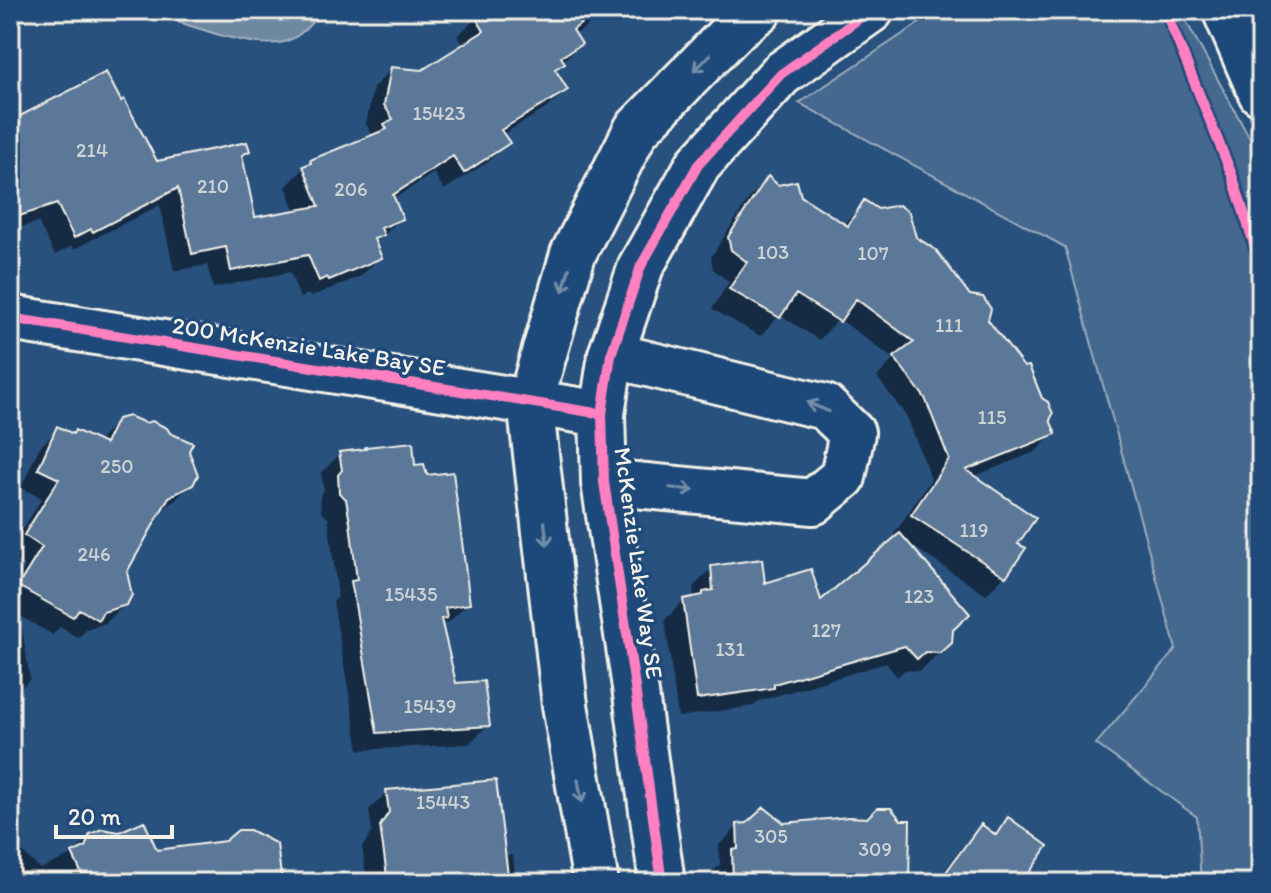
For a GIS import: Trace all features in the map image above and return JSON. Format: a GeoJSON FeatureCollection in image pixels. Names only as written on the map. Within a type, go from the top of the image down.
{"type":"FeatureCollection","features":[{"type":"Feature","properties":{"kind":"street"},"geometry":{"type":"LineString","coordinates":[[596,883],[565,705],[530,402],[573,254],[636,130],[737,27],[759,10]]}},
{"type":"Feature","properties":{"kind":"street","name":"McKenzie Lake Way SE"},"geometry":{"type":"LineString","coordinates":[[662,883],[604,482],[602,414],[611,355],[641,266],[698,165],[781,74],[871,10]]}},
{"type":"Feature","properties":{"kind":"street"},"geometry":{"type":"LineString","coordinates":[[1225,10],[1261,93]]}},
{"type":"Feature","properties":{"kind":"street","name":"200 McKenzie Lake Bay SE"},"geometry":{"type":"LineString","coordinates":[[10,318],[602,414]]}},
{"type":"Feature","properties":{"kind":"street"},"geometry":{"type":"LineString","coordinates":[[604,482],[813,502],[843,477],[852,433],[825,407],[611,355]]}},
{"type":"Feature","properties":{"kind":"shaded area"},"geometry":{"type":"Polygon","coordinates":[[[141,10],[322,10],[293,39],[264,43],[229,37],[141,10]]]}},
{"type":"Feature","properties":{"kind":"shaded area"},"geometry":{"type":"Polygon","coordinates":[[[939,10],[1180,10],[1254,146],[1261,167],[1261,883],[1201,883],[1197,817],[1096,744],[1176,649],[1065,247],[799,103],[939,10]]]}},
{"type":"Feature","properties":{"kind":"building"},"geometry":{"type":"Polygon","coordinates":[[[471,10],[598,10],[573,30],[582,44],[561,57],[565,63],[555,69],[568,90],[501,130],[510,143],[464,173],[453,156],[393,195],[403,219],[381,228],[384,235],[374,239],[382,258],[329,280],[327,277],[319,281],[308,255],[231,271],[226,247],[192,254],[178,188],[93,232],[91,229],[74,238],[57,204],[10,219],[10,121],[106,72],[157,161],[247,142],[250,151],[242,155],[255,217],[319,206],[303,166],[311,163],[310,160],[387,129],[384,124],[393,119],[384,105],[391,67],[422,70],[484,31],[471,10]]]}},
{"type":"Feature","properties":{"kind":"building"},"geometry":{"type":"Polygon","coordinates":[[[768,176],[778,185],[797,181],[801,196],[848,226],[864,200],[878,209],[899,205],[909,212],[916,237],[936,250],[970,295],[983,297],[991,309],[988,320],[1024,367],[1029,366],[1042,398],[1048,402],[1053,414],[1050,420],[1056,434],[966,470],[1036,518],[1018,544],[1026,548],[1006,577],[911,515],[949,459],[925,398],[894,357],[914,342],[856,299],[840,322],[796,294],[780,318],[729,289],[747,262],[731,250],[728,237],[768,176]]]}},
{"type":"Feature","properties":{"kind":"building"},"geometry":{"type":"Polygon","coordinates":[[[129,416],[145,423],[152,421],[193,443],[189,451],[198,475],[193,485],[169,497],[127,572],[132,595],[127,605],[103,612],[98,620],[79,609],[73,617],[18,586],[42,547],[24,535],[59,479],[38,469],[57,426],[73,434],[75,430],[105,444],[117,419],[129,416]]]}},
{"type":"Feature","properties":{"kind":"building"},"geometry":{"type":"Polygon","coordinates":[[[413,442],[415,465],[424,464],[427,475],[453,472],[470,604],[445,608],[447,618],[441,619],[456,683],[484,681],[490,726],[377,733],[351,581],[357,580],[350,523],[346,499],[339,493],[338,475],[342,470],[339,452],[413,442]]]}},
{"type":"Feature","properties":{"kind":"building"},"geometry":{"type":"Polygon","coordinates":[[[900,533],[970,614],[953,630],[952,643],[941,653],[925,652],[917,659],[905,646],[774,684],[774,688],[697,699],[683,599],[713,590],[711,566],[762,559],[765,583],[811,569],[821,600],[900,533]]]}},
{"type":"Feature","properties":{"kind":"building"},"geometry":{"type":"Polygon","coordinates":[[[496,780],[509,883],[388,883],[380,826],[389,812],[386,790],[496,780]]]}},
{"type":"Feature","properties":{"kind":"building"},"geometry":{"type":"Polygon","coordinates":[[[764,807],[784,823],[867,818],[877,808],[891,808],[901,820],[910,820],[909,883],[733,883],[732,850],[738,849],[737,824],[747,823],[764,807]]]}},
{"type":"Feature","properties":{"kind":"building"},"geometry":{"type":"Polygon","coordinates":[[[1008,817],[1048,846],[1022,883],[938,883],[981,824],[996,835],[1008,817]]]}},
{"type":"Feature","properties":{"kind":"building"},"geometry":{"type":"Polygon","coordinates":[[[144,821],[157,850],[225,841],[238,830],[250,830],[277,844],[282,883],[86,883],[72,853],[85,847],[90,834],[102,829],[119,832],[144,821]]]}},
{"type":"Feature","properties":{"kind":"cycle path"},"geometry":{"type":"LineString","coordinates":[[662,883],[604,482],[602,414],[611,355],[641,266],[698,165],[781,74],[871,10]]}},
{"type":"Feature","properties":{"kind":"cycle path"},"geometry":{"type":"LineString","coordinates":[[1165,10],[1232,175],[1261,266]]}},
{"type":"Feature","properties":{"kind":"cycle path"},"geometry":{"type":"LineString","coordinates":[[10,318],[602,414]]}}]}
